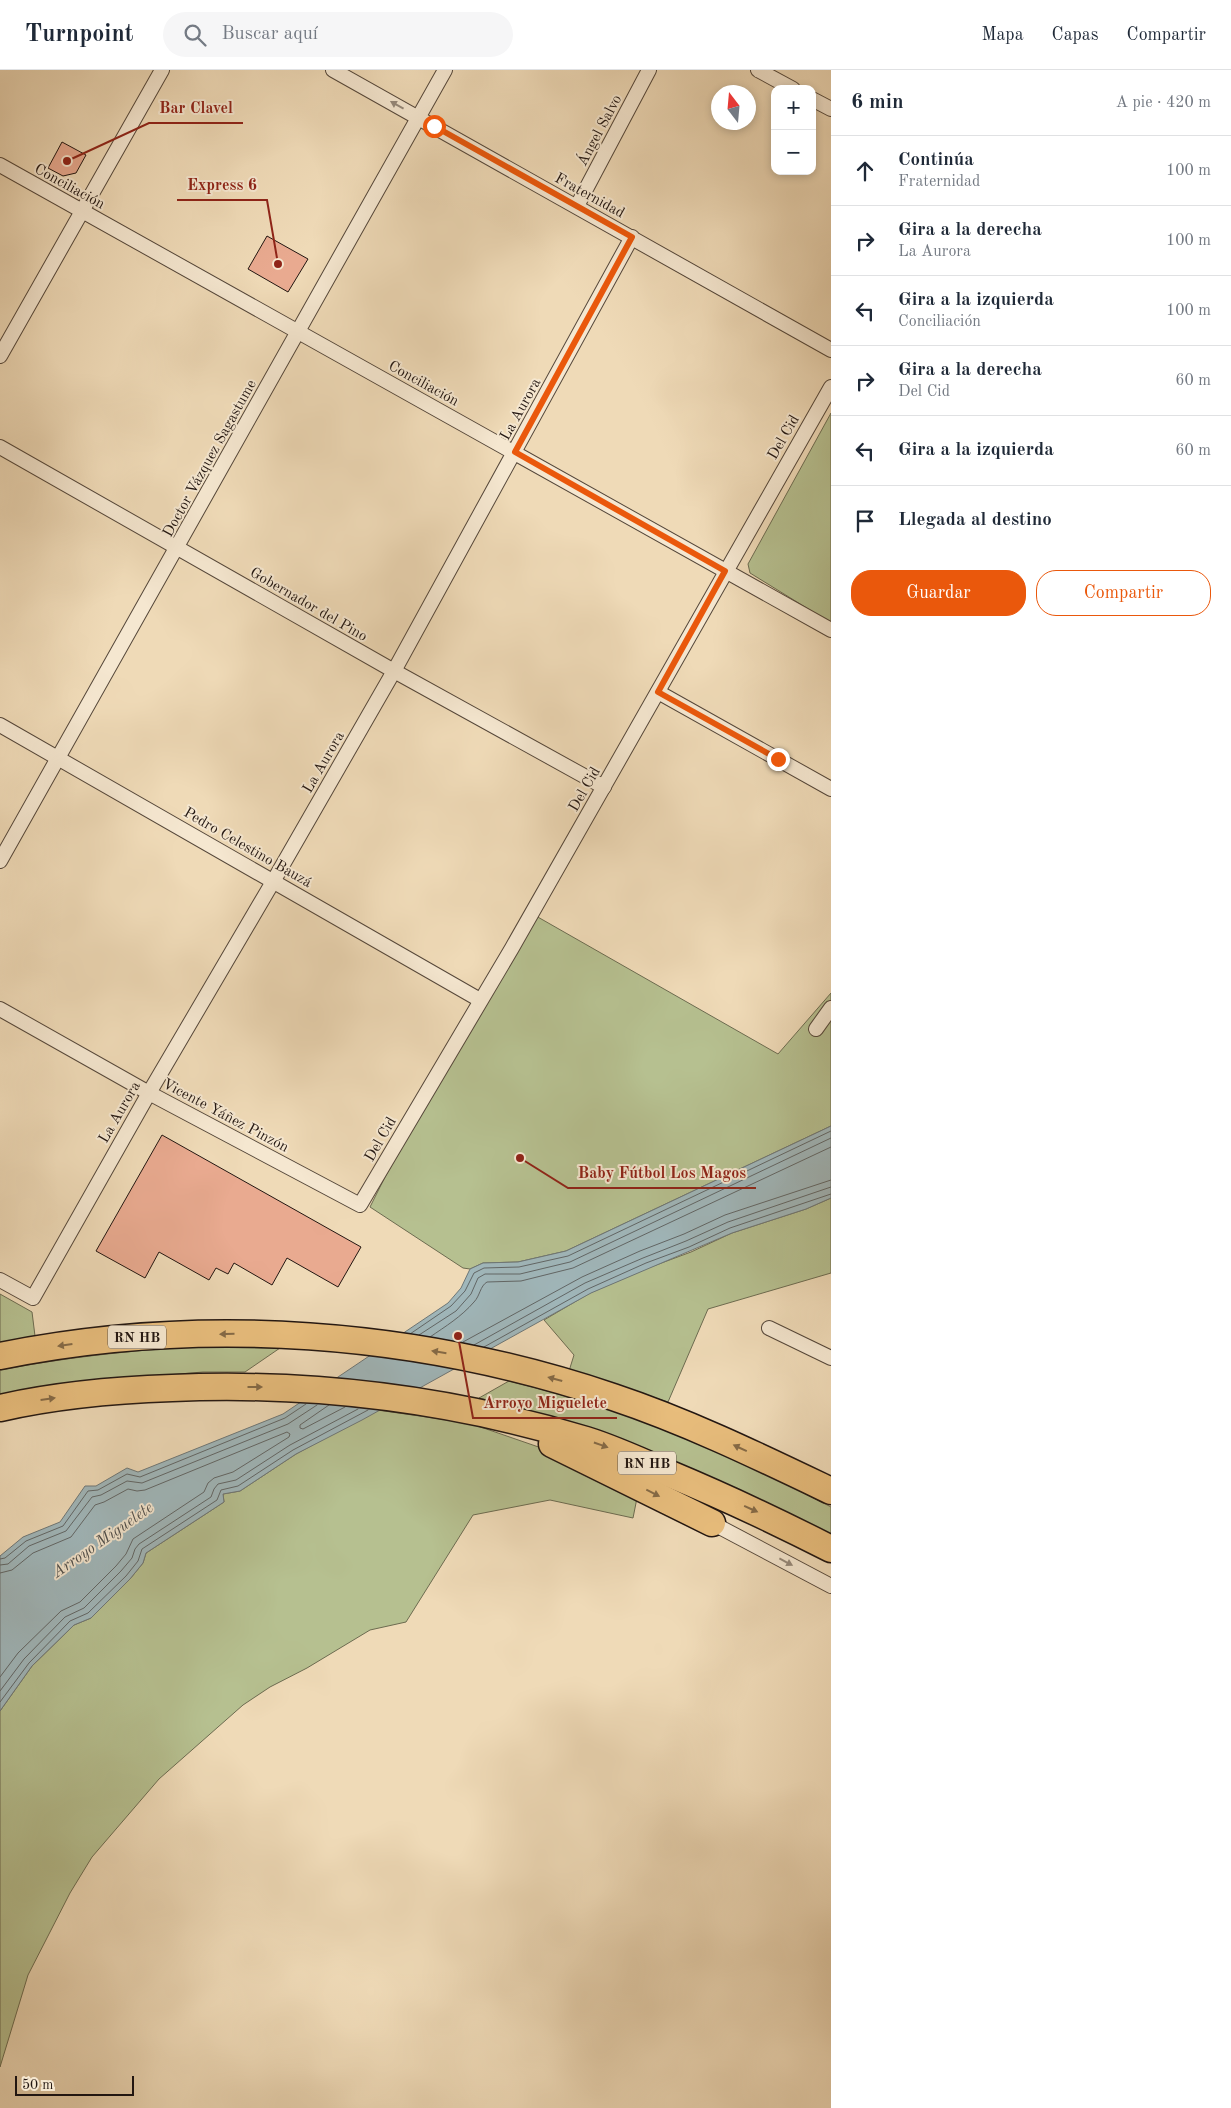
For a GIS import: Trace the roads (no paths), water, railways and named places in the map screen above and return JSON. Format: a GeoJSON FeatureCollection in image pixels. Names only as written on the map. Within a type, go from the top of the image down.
{"type":"FeatureCollection","features":[{"type":"Feature","properties":{"kind":"highway","name":"RN HB"},"geometry":{"type":"LineString","coordinates":[[0,1356],[85,1342],[143,1336],[276,1334],[384,1344],[444,1353],[572,1383],[668,1417],[716,1437],[831,1491]]}},
{"type":"Feature","properties":{"kind":"highway","name":"RN HB"},"geometry":{"type":"LineString","coordinates":[[0,1408],[29,1401],[90,1393],[207,1387],[303,1388],[350,1392],[452,1407],[587,1440],[630,1456],[765,1516],[831,1549]]}},
{"type":"Feature","properties":{"kind":"highway"},"geometry":{"type":"LineString","coordinates":[[517,1422],[552,1444],[712,1523]]}},
{"type":"Feature","properties":{"kind":"street"},"geometry":{"type":"LineString","coordinates":[[0,356],[80,211],[162,70]]}},
{"type":"Feature","properties":{"kind":"street","name":"Fraternidad"},"geometry":{"type":"LineString","coordinates":[[333,70],[831,350]]}},
{"type":"Feature","properties":{"kind":"street","name":"Doctor Vázquez Sagastume"},"geometry":{"type":"LineString","coordinates":[[0,861],[445,70]]}},
{"type":"Feature","properties":{"kind":"street","name":"Ángel Salvo"},"geometry":{"type":"LineString","coordinates":[[577,206],[649,70]]}},
{"type":"Feature","properties":{"kind":"street"},"geometry":{"type":"LineString","coordinates":[[758,70],[786,85]]}},
{"type":"Feature","properties":{"kind":"street"},"geometry":{"type":"LineString","coordinates":[[816,101],[831,109]]}},
{"type":"Feature","properties":{"kind":"street","name":"Conciliación"},"geometry":{"type":"LineString","coordinates":[[0,165],[831,630]]}},
{"type":"Feature","properties":{"kind":"street","name":"La Aurora"},"geometry":{"type":"LineString","coordinates":[[0,1280],[33,1298],[149,1093],[394,671],[632,237]]}},
{"type":"Feature","properties":{"kind":"street","name":"Del Cid"},"geometry":{"type":"LineString","coordinates":[[360,1205],[604,787],[831,387]]}},
{"type":"Feature","properties":{"kind":"street","name":"Gobernador del Pino"},"geometry":{"type":"LineString","coordinates":[[0,447],[394,671],[604,787]]}},
{"type":"Feature","properties":{"kind":"street"},"geometry":{"type":"LineString","coordinates":[[658,692],[831,789]]}},
{"type":"Feature","properties":{"kind":"street","name":"Pedro Celestino Bauzá"},"geometry":{"type":"LineString","coordinates":[[0,725],[274,880],[480,1000]]}},
{"type":"Feature","properties":{"kind":"street"},"geometry":{"type":"LineString","coordinates":[[816,1029],[831,1008]]}},
{"type":"Feature","properties":{"kind":"street","name":"Vicente Yáñez Pinzón"},"geometry":{"type":"LineString","coordinates":[[0,1009],[149,1093],[360,1205]]}},
{"type":"Feature","properties":{"kind":"street"},"geometry":{"type":"LineString","coordinates":[[769,1328],[831,1358]]}},
{"type":"Feature","properties":{"kind":"street"},"geometry":{"type":"LineString","coordinates":[[712,1523],[831,1586]]}},
{"type":"Feature","properties":{"kind":"water"},"geometry":{"type":"Polygon","coordinates":[[[831,1126],[831,1198],[806,1209],[732,1233],[591,1293],[362,1420],[296,1454],[240,1491],[223,1494],[224,1502],[146,1553],[143,1563],[130,1579],[91,1618],[74,1625],[32,1666],[0,1711],[0,1556],[23,1537],[60,1522],[85,1486],[96,1486],[127,1468],[138,1472],[283,1414],[448,1303],[461,1288],[470,1269],[483,1263],[518,1262],[566,1251],[831,1126]]]}},
{"type":"Feature","properties":{"kind":"place","name":"Bar Clavel"},"geometry":{"type":"Point","coordinates":[67,161]}},
{"type":"Feature","properties":{"kind":"place","name":"Express 6"},"geometry":{"type":"Point","coordinates":[278,264]}},
{"type":"Feature","properties":{"kind":"place","name":"Baby Fútbol Los Magos"},"geometry":{"type":"Point","coordinates":[520,1158]}},
{"type":"Feature","properties":{"kind":"place","name":"Arroyo Miguelete"},"geometry":{"type":"Point","coordinates":[458,1336]}}]}
